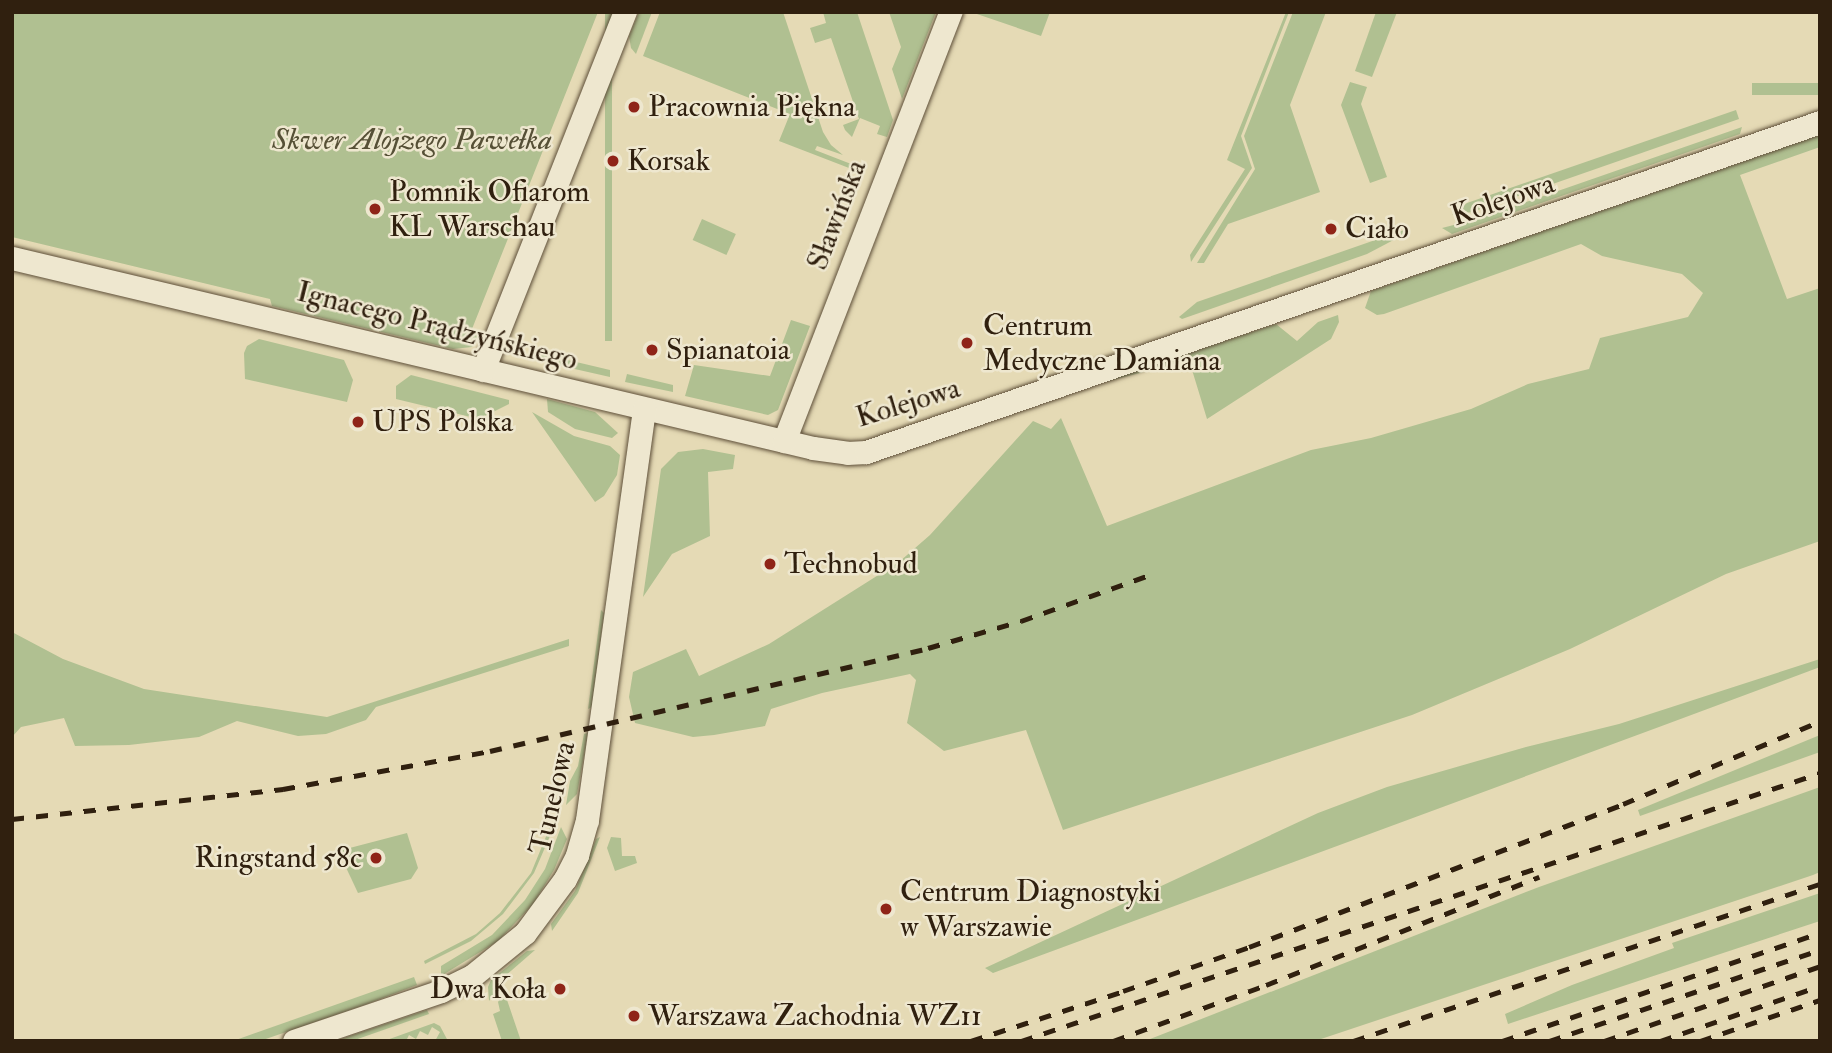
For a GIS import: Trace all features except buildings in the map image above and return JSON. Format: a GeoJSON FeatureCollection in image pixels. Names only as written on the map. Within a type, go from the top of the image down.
{"type":"FeatureCollection","features":[{"type":"Feature","properties":{"kind":"street"},"geometry":{"type":"LineString","coordinates":[[484,370],[625,12]]}},
{"type":"Feature","properties":{"kind":"street","name":"Sławińska"},"geometry":{"type":"LineString","coordinates":[[784,441],[950,12]]}},
{"type":"Feature","properties":{"kind":"street","name":"Kolejowa"},"geometry":{"type":"LineString","coordinates":[[848,453],[886,448],[1820,122]]}},
{"type":"Feature","properties":{"kind":"street","name":"Ignacego Prądzyńskiego"},"geometry":{"type":"LineString","coordinates":[[12,258],[644,409],[848,453]]}},
{"type":"Feature","properties":{"kind":"street","name":"Tunelowa"},"geometry":{"type":"LineString","coordinates":[[294,1041],[441,991],[472,976],[525,933],[565,880],[577,855],[587,820],[644,409]]}},
{"type":"Feature","properties":{"kind":"green space","name":"Skwer Alojzego Pawełka"},"geometry":{"type":"Polygon","coordinates":[[[12,12],[598,12],[472,329],[483,334],[472,347],[453,349],[272,306],[270,299],[12,237],[12,12]]]}},
{"type":"Feature","properties":{"kind":"green space"},"geometry":{"type":"Polygon","coordinates":[[[605,12],[612,12],[612,341],[605,341],[605,12]]]}},
{"type":"Feature","properties":{"kind":"green space"},"geometry":{"type":"Polygon","coordinates":[[[639,12],[652,12],[636,54],[631,48],[629,36],[639,12]]]}},
{"type":"Feature","properties":{"kind":"green space"},"geometry":{"type":"Polygon","coordinates":[[[660,12],[783,12],[823,132],[831,145],[843,155],[817,146],[815,150],[864,169],[862,173],[779,141],[790,114],[643,56],[660,12]]]}},
{"type":"Feature","properties":{"kind":"green space"},"geometry":{"type":"Polygon","coordinates":[[[823,12],[857,12],[893,120],[887,137],[877,134],[880,126],[860,118],[852,137],[845,130],[843,125],[859,119],[831,38],[815,43],[810,28],[826,23],[823,12]]]}},
{"type":"Feature","properties":{"kind":"green space"},"geometry":{"type":"Polygon","coordinates":[[[889,12],[936,12],[902,99],[892,69],[901,47],[889,12]]]}},
{"type":"Feature","properties":{"kind":"green space"},"geometry":{"type":"Polygon","coordinates":[[[971,12],[1050,12],[1041,36],[971,12]]]}},
{"type":"Feature","properties":{"kind":"green space"},"geometry":{"type":"Polygon","coordinates":[[[1286,12],[1289,12],[1241,136],[1252,168],[1191,262],[1190,255],[1245,169],[1227,160],[1286,12]]]}},
{"type":"Feature","properties":{"kind":"green space"},"geometry":{"type":"Polygon","coordinates":[[[1293,12],[1326,12],[1290,105],[1320,192],[1228,224],[1204,263],[1197,263],[1255,169],[1244,136],[1293,12]]]}},
{"type":"Feature","properties":{"kind":"green space"},"geometry":{"type":"Polygon","coordinates":[[[1376,12],[1397,12],[1372,77],[1355,71],[1376,12]]]}},
{"type":"Feature","properties":{"kind":"green space"},"geometry":{"type":"Polygon","coordinates":[[[1350,82],[1367,87],[1361,104],[1387,177],[1370,183],[1341,105],[1350,82]]]}},
{"type":"Feature","properties":{"kind":"green space"},"geometry":{"type":"Polygon","coordinates":[[[1752,83],[1820,83],[1820,95],[1752,95],[1752,83]]]}},
{"type":"Feature","properties":{"kind":"green space"},"geometry":{"type":"Polygon","coordinates":[[[1736,110],[1739,119],[1472,212],[1452,215],[1467,203],[1736,110]]]}},
{"type":"Feature","properties":{"kind":"green space"},"geometry":{"type":"Polygon","coordinates":[[[1742,127],[1740,134],[1452,234],[1442,228],[1477,219],[1742,127]]]}},
{"type":"Feature","properties":{"kind":"green space"},"geometry":{"type":"Polygon","coordinates":[[[1820,135],[1820,147],[1740,175],[1787,299],[1820,288],[1820,541],[1726,574],[1570,649],[1412,715],[1063,830],[1026,730],[944,751],[907,723],[916,680],[910,674],[822,693],[771,709],[765,726],[693,737],[635,723],[629,697],[633,672],[686,649],[699,676],[769,644],[899,562],[930,535],[1033,421],[1051,429],[1061,418],[1107,526],[1311,450],[1371,438],[1471,409],[1528,384],[1589,369],[1600,338],[1688,317],[1703,293],[1682,274],[1602,256],[1581,244],[1384,314],[1377,315],[1365,308],[1371,291],[1820,135]]]}},
{"type":"Feature","properties":{"kind":"green space"},"geometry":{"type":"Polygon","coordinates":[[[702,219],[736,234],[726,255],[693,240],[702,219]]]}},
{"type":"Feature","properties":{"kind":"green space"},"geometry":{"type":"Polygon","coordinates":[[[1404,230],[1405,234],[1367,254],[1182,319],[1179,317],[1197,302],[1404,230]]]}},
{"type":"Feature","properties":{"kind":"green space"},"geometry":{"type":"Polygon","coordinates":[[[1338,315],[1339,322],[1331,339],[1207,419],[1189,360],[1098,384],[1276,324],[1297,341],[1318,322],[1338,315]]]}},
{"type":"Feature","properties":{"kind":"green space"},"geometry":{"type":"Polygon","coordinates":[[[791,320],[810,326],[778,410],[768,415],[685,396],[694,365],[770,376],[791,320]]]}},
{"type":"Feature","properties":{"kind":"green space"},"geometry":{"type":"Polygon","coordinates":[[[259,339],[344,360],[353,380],[347,402],[245,379],[244,353],[247,346],[259,339]]]}},
{"type":"Feature","properties":{"kind":"green space"},"geometry":{"type":"Polygon","coordinates":[[[534,352],[610,370],[610,377],[535,360],[534,352]]]}},
{"type":"Feature","properties":{"kind":"green space"},"geometry":{"type":"Polygon","coordinates":[[[627,374],[673,385],[673,392],[625,382],[627,374]]]}},
{"type":"Feature","properties":{"kind":"green space"},"geometry":{"type":"Polygon","coordinates":[[[411,375],[509,400],[509,404],[479,419],[396,399],[396,386],[411,375]]]}},
{"type":"Feature","properties":{"kind":"green space"},"geometry":{"type":"Polygon","coordinates":[[[547,399],[595,412],[618,433],[612,438],[575,429],[548,412],[547,399]]]}},
{"type":"Feature","properties":{"kind":"green space"},"geometry":{"type":"Polygon","coordinates":[[[532,412],[574,436],[610,446],[620,455],[617,475],[604,496],[595,502],[532,412]]]}},
{"type":"Feature","properties":{"kind":"green space"},"geometry":{"type":"Polygon","coordinates":[[[703,449],[735,455],[733,469],[708,472],[710,536],[672,554],[643,597],[661,469],[678,452],[703,449]]]}},
{"type":"Feature","properties":{"kind":"green space"},"geometry":{"type":"Polygon","coordinates":[[[601,610],[604,613],[592,707],[588,709],[601,610]]]}},
{"type":"Feature","properties":{"kind":"green space"},"geometry":{"type":"Polygon","coordinates":[[[12,632],[63,659],[144,689],[327,717],[569,639],[569,646],[376,707],[366,720],[326,734],[298,736],[237,721],[199,737],[129,745],[75,746],[64,718],[21,727],[12,737],[12,632]]]}},
{"type":"Feature","properties":{"kind":"green space"},"geometry":{"type":"Polygon","coordinates":[[[1820,659],[1820,667],[1659,727],[993,973],[985,968],[1318,813],[1387,787],[1526,747],[1619,724],[1820,659]]]}},
{"type":"Feature","properties":{"kind":"green space"},"geometry":{"type":"Polygon","coordinates":[[[588,733],[577,794],[566,805],[584,734],[588,733]]]}},
{"type":"Feature","properties":{"kind":"green space"},"geometry":{"type":"Polygon","coordinates":[[[1820,735],[1820,752],[1640,816],[1638,810],[1820,735]]]}},
{"type":"Feature","properties":{"kind":"green space"},"geometry":{"type":"Polygon","coordinates":[[[1820,787],[1820,872],[1813,875],[1315,1041],[1145,1041],[1539,887],[1820,787]]]}},
{"type":"Feature","properties":{"kind":"green space"},"geometry":{"type":"Polygon","coordinates":[[[552,822],[555,822],[553,829],[534,873],[503,914],[471,941],[425,964],[424,961],[476,934],[500,913],[531,873],[552,822]]]}},
{"type":"Feature","properties":{"kind":"green space"},"geometry":{"type":"Polygon","coordinates":[[[561,827],[567,839],[554,870],[533,904],[498,941],[441,976],[441,966],[492,935],[525,900],[545,869],[561,827]]]}},
{"type":"Feature","properties":{"kind":"green space"},"geometry":{"type":"Polygon","coordinates":[[[407,833],[418,868],[411,879],[358,893],[342,859],[342,850],[407,833]]]}},
{"type":"Feature","properties":{"kind":"green space"},"geometry":{"type":"Polygon","coordinates":[[[600,837],[578,893],[552,931],[551,924],[575,891],[596,839],[600,837]]]}},
{"type":"Feature","properties":{"kind":"green space"},"geometry":{"type":"Polygon","coordinates":[[[611,837],[621,838],[622,856],[635,856],[637,863],[615,871],[607,848],[611,837]]]}},
{"type":"Feature","properties":{"kind":"green space"},"geometry":{"type":"Polygon","coordinates":[[[1820,893],[1820,921],[1508,1024],[1505,1014],[1572,985],[1674,948],[1672,943],[1820,893]]]}},
{"type":"Feature","properties":{"kind":"green space"},"geometry":{"type":"Polygon","coordinates":[[[535,950],[505,976],[489,1001],[488,987],[491,980],[527,951],[535,950]]]}},
{"type":"Feature","properties":{"kind":"green space"},"geometry":{"type":"Polygon","coordinates":[[[414,977],[417,985],[367,1004],[260,1041],[233,1041],[414,977]]]}},
{"type":"Feature","properties":{"kind":"green space"},"geometry":{"type":"Polygon","coordinates":[[[503,994],[521,1041],[502,1041],[493,1014],[500,1011],[498,1002],[503,994]]]}},
{"type":"Feature","properties":{"kind":"green space"},"geometry":{"type":"Polygon","coordinates":[[[427,1010],[429,1014],[352,1041],[335,1041],[427,1010]]]}},
{"type":"Feature","properties":{"kind":"green space"},"geometry":{"type":"Polygon","coordinates":[[[434,1023],[440,1026],[448,1041],[435,1041],[440,1032],[432,1027],[428,1035],[420,1031],[416,1039],[409,1035],[406,1041],[384,1041],[434,1023]]]}},
{"type":"Feature","properties":{"kind":"railway"},"geometry":{"type":"LineString","coordinates":[[12,819],[283,789],[490,751],[928,648],[1021,621],[1155,573]]}},
{"type":"Feature","properties":{"kind":"railway"},"geometry":{"type":"LineString","coordinates":[[1123,991],[1249,947],[1623,804],[1820,721]]}},
{"type":"Feature","properties":{"kind":"railway"},"geometry":{"type":"LineString","coordinates":[[1021,1041],[1820,773]]}},
{"type":"Feature","properties":{"kind":"railway"},"geometry":{"type":"LineString","coordinates":[[1113,1041],[1266,985],[1539,877]]}},
{"type":"Feature","properties":{"kind":"railway"},"geometry":{"type":"LineString","coordinates":[[1353,1041],[1820,884]]}},
{"type":"Feature","properties":{"kind":"railway"},"geometry":{"type":"LineString","coordinates":[[1502,1041],[1820,933]]}},
{"type":"Feature","properties":{"kind":"railway"},"geometry":{"type":"LineString","coordinates":[[1549,1041],[1820,950]]}},
{"type":"Feature","properties":{"kind":"railway"},"geometry":{"type":"LineString","coordinates":[[1604,1041],[1820,966]]}},
{"type":"Feature","properties":{"kind":"railway"},"geometry":{"type":"LineString","coordinates":[[1660,1041],[1820,986]]}},
{"type":"Feature","properties":{"kind":"railway"},"geometry":{"type":"LineString","coordinates":[[971,1041],[1130,989]]}},
{"type":"Feature","properties":{"kind":"railway"},"geometry":{"type":"LineString","coordinates":[[1700,1041],[1820,1000]]}},
{"type":"Feature","properties":{"kind":"place","name":"Pracownia Piękna"},"geometry":{"type":"Point","coordinates":[634,107]}},
{"type":"Feature","properties":{"kind":"place","name":"Korsak"},"geometry":{"type":"Point","coordinates":[613,161]}},
{"type":"Feature","properties":{"kind":"place","name":"Pomnik Ofiarom KL Warschau"},"geometry":{"type":"Point","coordinates":[375,209]}},
{"type":"Feature","properties":{"kind":"place","name":"Ciało"},"geometry":{"type":"Point","coordinates":[1331,229]}},
{"type":"Feature","properties":{"kind":"place","name":"Centrum Medyczne Damiana"},"geometry":{"type":"Point","coordinates":[967,343]}},
{"type":"Feature","properties":{"kind":"place","name":"Spianatoia"},"geometry":{"type":"Point","coordinates":[652,350]}},
{"type":"Feature","properties":{"kind":"place","name":"UPS Polska"},"geometry":{"type":"Point","coordinates":[358,422]}},
{"type":"Feature","properties":{"kind":"place","name":"Technobud"},"geometry":{"type":"Point","coordinates":[770,564]}},
{"type":"Feature","properties":{"kind":"place","name":"Ringstand 58c"},"geometry":{"type":"Point","coordinates":[376,858]}},
{"type":"Feature","properties":{"kind":"place","name":"Centrum Diagnostyki w Warszawie"},"geometry":{"type":"Point","coordinates":[886,909]}},
{"type":"Feature","properties":{"kind":"place","name":"Dwa Koła"},"geometry":{"type":"Point","coordinates":[560,989]}},
{"type":"Feature","properties":{"kind":"place","name":"Warszawa Zachodnia WZ11"},"geometry":{"type":"Point","coordinates":[634,1016]}}]}
